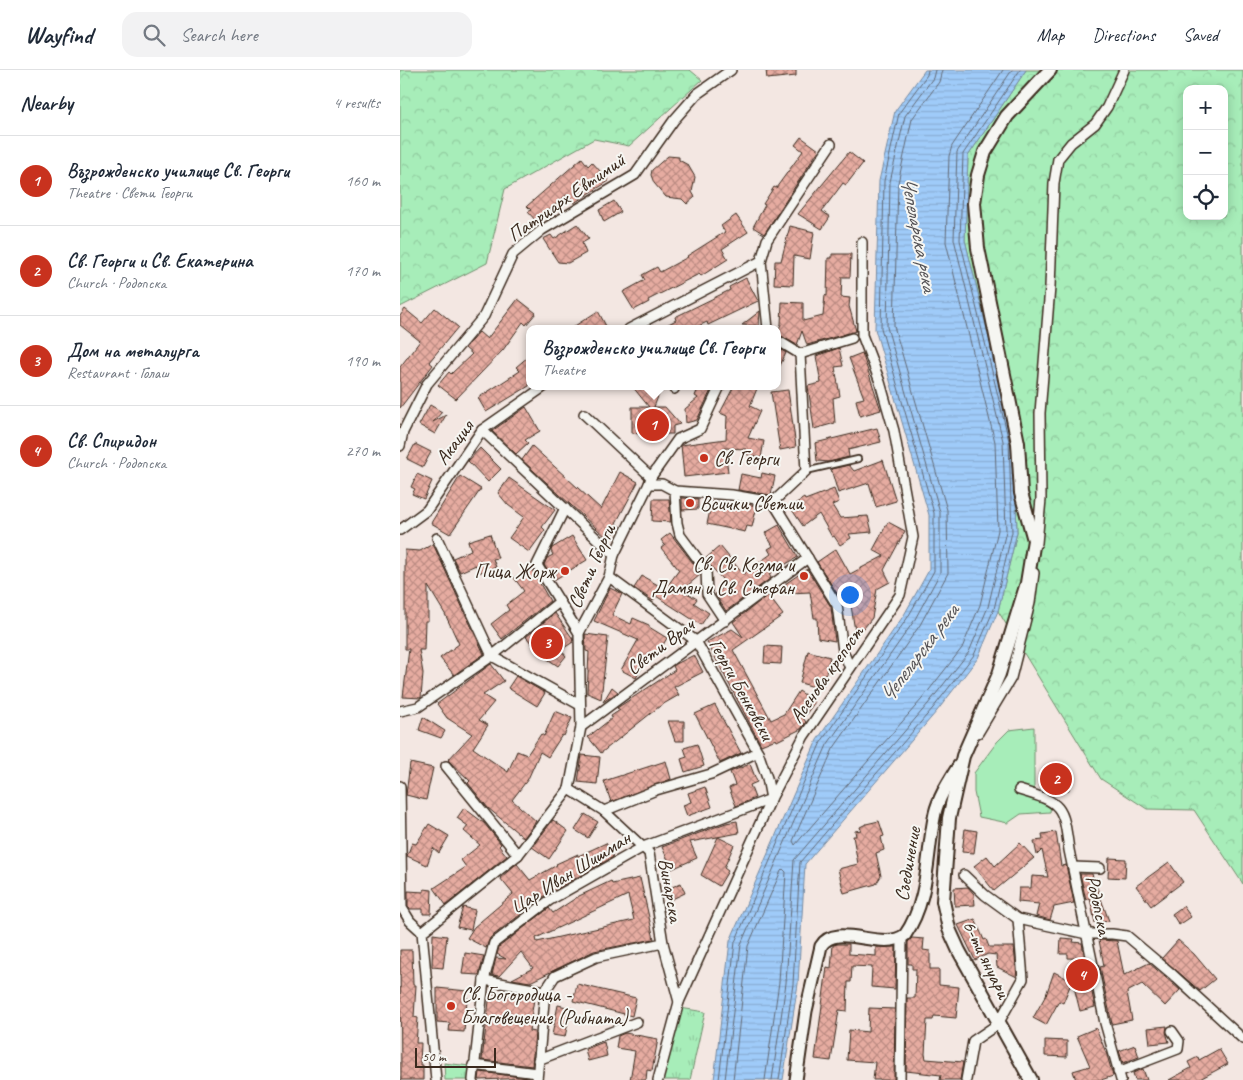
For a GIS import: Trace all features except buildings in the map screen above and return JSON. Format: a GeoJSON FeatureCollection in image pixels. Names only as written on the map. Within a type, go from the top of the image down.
{"type":"FeatureCollection","features":[{"type":"Feature","properties":{"kind":"main road","name":"6-ти януари"},"geometry":{"type":"LineString","coordinates":[[1031,1080],[998,1024],[959,951],[949,929],[943,901],[949,818],[963,756],[999,674],[1026,583],[1034,540],[1021,492],[1018,443],[1010,396],[978,248],[974,203],[978,175],[985,152],[1006,116],[1050,70]]}},
{"type":"Feature","properties":{"kind":"street","name":"Патриарх Евтимий"},"geometry":{"type":"LineString","coordinates":[[400,446],[403,432],[427,384],[484,316],[513,254],[542,230],[635,175],[674,120],[697,94],[731,70]]}},
{"type":"Feature","properties":{"kind":"street"},"geometry":{"type":"LineString","coordinates":[[963,756],[1012,678],[1033,584],[1041,499],[1040,413],[1050,287],[1054,183],[1058,159],[1070,144],[1095,124],[1107,107],[1124,70]]}},
{"type":"Feature","properties":{"kind":"street"},"geometry":{"type":"LineString","coordinates":[[768,325],[761,260],[767,240],[832,144]]}},
{"type":"Feature","properties":{"kind":"street","name":"Асенова крепост"},"geometry":{"type":"LineString","coordinates":[[658,1080],[679,1002],[771,799],[804,736],[900,595],[913,537],[894,431],[880,382],[862,335],[862,242]]}},
{"type":"Feature","properties":{"kind":"street"},"geometry":{"type":"LineString","coordinates":[[639,325],[761,260]]}},
{"type":"Feature","properties":{"kind":"street"},"geometry":{"type":"LineString","coordinates":[[781,342],[800,354],[852,338]]}},
{"type":"Feature","properties":{"kind":"street"},"geometry":{"type":"LineString","coordinates":[[773,502],[806,471],[800,354]]}},
{"type":"Feature","properties":{"kind":"street","name":"Акация"},"geometry":{"type":"LineString","coordinates":[[400,530],[427,510],[482,430],[539,390]]}},
{"type":"Feature","properties":{"kind":"street","name":"Свети Георги"},"geometry":{"type":"LineString","coordinates":[[569,789],[581,727],[579,633],[609,577],[614,555],[650,480],[678,439],[700,429],[718,390]]}},
{"type":"Feature","properties":{"kind":"street"},"geometry":{"type":"LineString","coordinates":[[584,414],[650,480],[675,491],[732,495],[773,502],[836,605],[843,651],[850,668]]}},
{"type":"Feature","properties":{"kind":"street"},"geometry":{"type":"LineString","coordinates":[[482,430],[614,555]]}},
{"type":"Feature","properties":{"kind":"street"},"geometry":{"type":"LineString","coordinates":[[675,491],[677,523],[680,535],[706,570],[707,594],[725,620]]}},
{"type":"Feature","properties":{"kind":"street"},"geometry":{"type":"LineString","coordinates":[[565,508],[537,565],[579,633]]}},
{"type":"Feature","properties":{"kind":"street"},"geometry":{"type":"LineString","coordinates":[[437,538],[492,656],[580,705]]}},
{"type":"Feature","properties":{"kind":"street","name":"Свети Врач"},"geometry":{"type":"LineString","coordinates":[[581,727],[808,558]]}},
{"type":"Feature","properties":{"kind":"street","name":"Георги Бенковски"},"geometry":{"type":"LineString","coordinates":[[609,577],[696,640],[758,752],[767,778],[771,799]]}},
{"type":"Feature","properties":{"kind":"street"},"geometry":{"type":"LineString","coordinates":[[400,710],[418,707],[492,656],[560,602]]}},
{"type":"Feature","properties":{"kind":"street"},"geometry":{"type":"LineString","coordinates":[[604,811],[656,790],[711,774],[758,752]]}},
{"type":"Feature","properties":{"kind":"street","name":"Съединение"},"geometry":{"type":"LineString","coordinates":[[902,938],[914,921],[923,895],[938,804],[963,756]]}},
{"type":"Feature","properties":{"kind":"street"},"geometry":{"type":"LineString","coordinates":[[446,766],[518,855]]}},
{"type":"Feature","properties":{"kind":"street"},"geometry":{"type":"LineString","coordinates":[[400,786],[402,908],[410,921],[422,932],[436,1080]]}},
{"type":"Feature","properties":{"kind":"street"},"geometry":{"type":"LineString","coordinates":[[422,932],[518,855],[569,789]]}},
{"type":"Feature","properties":{"kind":"street","name":"Винарска"},"geometry":{"type":"LineString","coordinates":[[569,789],[604,811],[649,853],[663,943],[679,1002]]}},
{"type":"Feature","properties":{"kind":"street","name":"Родопска"},"geometry":{"type":"LineString","coordinates":[[1019,790],[1044,798],[1060,807],[1066,824],[1105,1022],[1120,1076]]}},
{"type":"Feature","properties":{"kind":"street","name":"Цар Иван Шишман"},"geometry":{"type":"LineString","coordinates":[[473,1080],[473,1065],[484,980],[490,952],[494,943],[550,900],[643,847],[771,799]]}},
{"type":"Feature","properties":{"kind":"street"},"geometry":{"type":"LineString","coordinates":[[1073,867],[1100,868]]}},
{"type":"Feature","properties":{"kind":"street"},"geometry":{"type":"LineString","coordinates":[[964,875],[985,895],[1018,919],[1087,934],[1127,936],[1243,1039]]}},
{"type":"Feature","properties":{"kind":"street"},"geometry":{"type":"LineString","coordinates":[[966,1080],[973,1041],[998,1024],[1023,979],[1018,919]]}},
{"type":"Feature","properties":{"kind":"street"},"geometry":{"type":"LineString","coordinates":[[796,1080],[806,1011],[821,946],[824,941],[834,936],[888,941],[902,938],[900,1080]]}},
{"type":"Feature","properties":{"kind":"street"},"geometry":{"type":"LineString","coordinates":[[473,1065],[537,1077],[545,991],[555,976],[596,957],[663,943]]}},
{"type":"Feature","properties":{"kind":"street"},"geometry":{"type":"LineString","coordinates":[[484,980],[545,991]]}},
{"type":"Feature","properties":{"kind":"street"},"geometry":{"type":"LineString","coordinates":[[538,1060],[637,1022]]}},
{"type":"Feature","properties":{"kind":"street"},"geometry":{"type":"LineString","coordinates":[[1120,1076],[1178,1049],[1179,1041],[1172,1031]]}},
{"type":"Feature","properties":{"kind":"lane"},"geometry":{"type":"LineString","coordinates":[[806,471],[858,459]]}},
{"type":"Feature","properties":{"kind":"green space"},"geometry":{"type":"Polygon","coordinates":[[[400,70],[690,70],[702,80],[629,146],[594,139],[505,189],[487,263],[400,307],[400,70]]]}},
{"type":"Feature","properties":{"kind":"green space"},"geometry":{"type":"Polygon","coordinates":[[[1026,70],[1243,70],[1243,884],[1194,810],[1147,809],[1101,779],[998,611],[1017,532],[1014,440],[965,240],[968,156],[1026,70]]]}},
{"type":"Feature","properties":{"kind":"green space"},"geometry":{"type":"Polygon","coordinates":[[[1034,727],[1034,788],[1051,805],[1050,812],[1021,814],[1008,823],[979,817],[974,792],[974,773],[997,742],[1009,730],[1034,727]]]}},
{"type":"Feature","properties":{"kind":"green space"},"geometry":{"type":"Polygon","coordinates":[[[680,1008],[705,1012],[690,1080],[661,1080],[680,1008]]]}},
{"type":"Feature","properties":{"kind":"green space"},"geometry":{"type":"Polygon","coordinates":[[[444,1063],[470,1066],[469,1080],[445,1080],[444,1063]]]}},
{"type":"Feature","properties":{"kind":"water","name":"Чепеларска река"},"geometry":{"type":"Polygon","coordinates":[[[925,70],[1026,70],[968,156],[965,240],[1014,440],[1017,532],[998,611],[978,658],[937,711],[805,864],[798,984],[783,1080],[714,1080],[730,941],[817,740],[904,615],[929,570],[929,515],[875,329],[879,181],[895,111],[925,70]]]}},
{"type":"Feature","properties":{"kind":"place","name":"Възрожденско училище Св. Георги"},"geometry":{"type":"Point","coordinates":[653,425]}},
{"type":"Feature","properties":{"kind":"place","name":"Св. Георги"},"geometry":{"type":"Point","coordinates":[704,458]}},
{"type":"Feature","properties":{"kind":"place","name":"Всички Светии"},"geometry":{"type":"Point","coordinates":[690,503]}},
{"type":"Feature","properties":{"kind":"place","name":"Пица Жорж"},"geometry":{"type":"Point","coordinates":[565,571]}},
{"type":"Feature","properties":{"kind":"place","name":"Св. Св. Козма и Дамян и Св. Стефан"},"geometry":{"type":"Point","coordinates":[804,576]}},
{"type":"Feature","properties":{"kind":"place","name":"Дом на металурга"},"geometry":{"type":"Point","coordinates":[547,643]}},
{"type":"Feature","properties":{"kind":"place","name":"Св. Георги и Св. Екатерина"},"geometry":{"type":"Point","coordinates":[1056,779]}},
{"type":"Feature","properties":{"kind":"place","name":"Св. Спиридон"},"geometry":{"type":"Point","coordinates":[1082,975]}},
{"type":"Feature","properties":{"kind":"place","name":"Св. Богородица - Благовещение (Рибната)"},"geometry":{"type":"Point","coordinates":[451,1006]}}]}
